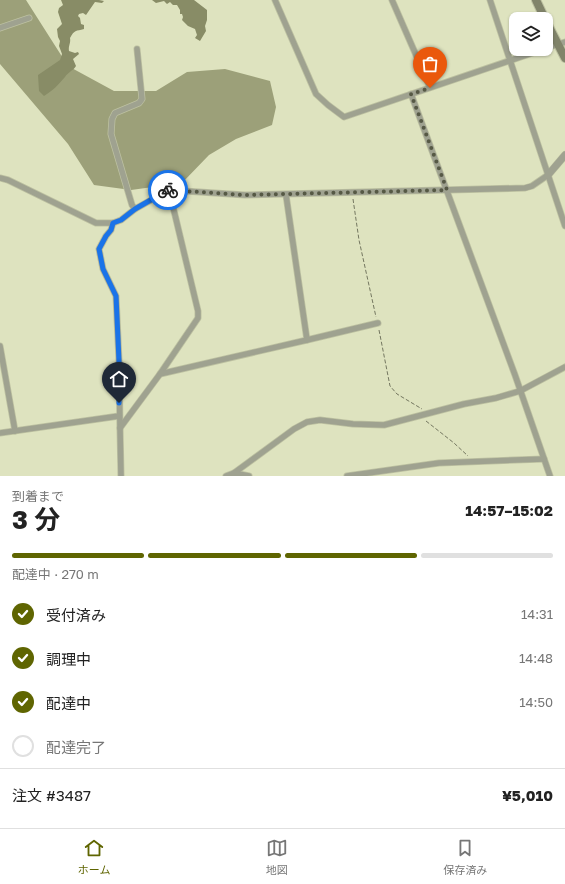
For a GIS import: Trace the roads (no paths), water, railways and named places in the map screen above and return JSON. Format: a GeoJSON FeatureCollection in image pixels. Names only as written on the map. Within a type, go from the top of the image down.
{"type":"FeatureCollection","features":[{"type":"Feature","properties":{"kind":"main road"},"geometry":{"type":"LineString","coordinates":[[536,0],[542,12]]}},
{"type":"Feature","properties":{"kind":"main road"},"geometry":{"type":"LineString","coordinates":[[553,30],[562,43],[565,58]]}},
{"type":"Feature","properties":{"kind":"street"},"geometry":{"type":"LineString","coordinates":[[274,0],[316,94],[344,117],[523,56]]}},
{"type":"Feature","properties":{"kind":"street"},"geometry":{"type":"LineString","coordinates":[[392,0],[430,88]]}},
{"type":"Feature","properties":{"kind":"street"},"geometry":{"type":"LineString","coordinates":[[490,0],[565,226]]}},
{"type":"Feature","properties":{"kind":"street"},"geometry":{"type":"LineString","coordinates":[[0,28],[29,18]]}},
{"type":"Feature","properties":{"kind":"street"},"geometry":{"type":"LineString","coordinates":[[135,209],[132,205],[111,134],[112,119],[115,113],[139,103],[142,99],[137,49]]}},
{"type":"Feature","properties":{"kind":"street"},"geometry":{"type":"LineString","coordinates":[[411,94],[550,476]]}},
{"type":"Feature","properties":{"kind":"street"},"geometry":{"type":"LineString","coordinates":[[0,178],[8,180],[96,223],[113,223],[121,220],[135,209],[169,190],[245,195],[286,195],[525,188],[532,186],[548,175],[564,158]]}},
{"type":"Feature","properties":{"kind":"street"},"geometry":{"type":"LineString","coordinates":[[120,428],[160,374],[198,318],[198,311],[169,190]]}},
{"type":"Feature","properties":{"kind":"street"},"geometry":{"type":"LineString","coordinates":[[286,195],[307,340]]}},
{"type":"Feature","properties":{"kind":"street"},"geometry":{"type":"LineString","coordinates":[[113,223],[111,230],[99,249],[103,269],[116,296],[121,476]]}},
{"type":"Feature","properties":{"kind":"street"},"geometry":{"type":"LineString","coordinates":[[160,374],[378,323]]}},
{"type":"Feature","properties":{"kind":"street"},"geometry":{"type":"LineString","coordinates":[[0,346],[15,431]]}},
{"type":"Feature","properties":{"kind":"street"},"geometry":{"type":"LineString","coordinates":[[226,476],[234,473],[294,429],[307,422],[320,420],[353,424],[384,425],[520,391],[565,367]]}},
{"type":"Feature","properties":{"kind":"street"},"geometry":{"type":"LineString","coordinates":[[0,433],[119,416]]}},
{"type":"Feature","properties":{"kind":"street"},"geometry":{"type":"LineString","coordinates":[[347,476],[439,463],[544,460]]}},
{"type":"Feature","properties":{"kind":"street"},"geometry":{"type":"LineString","coordinates":[[234,473],[249,476]]}}]}
